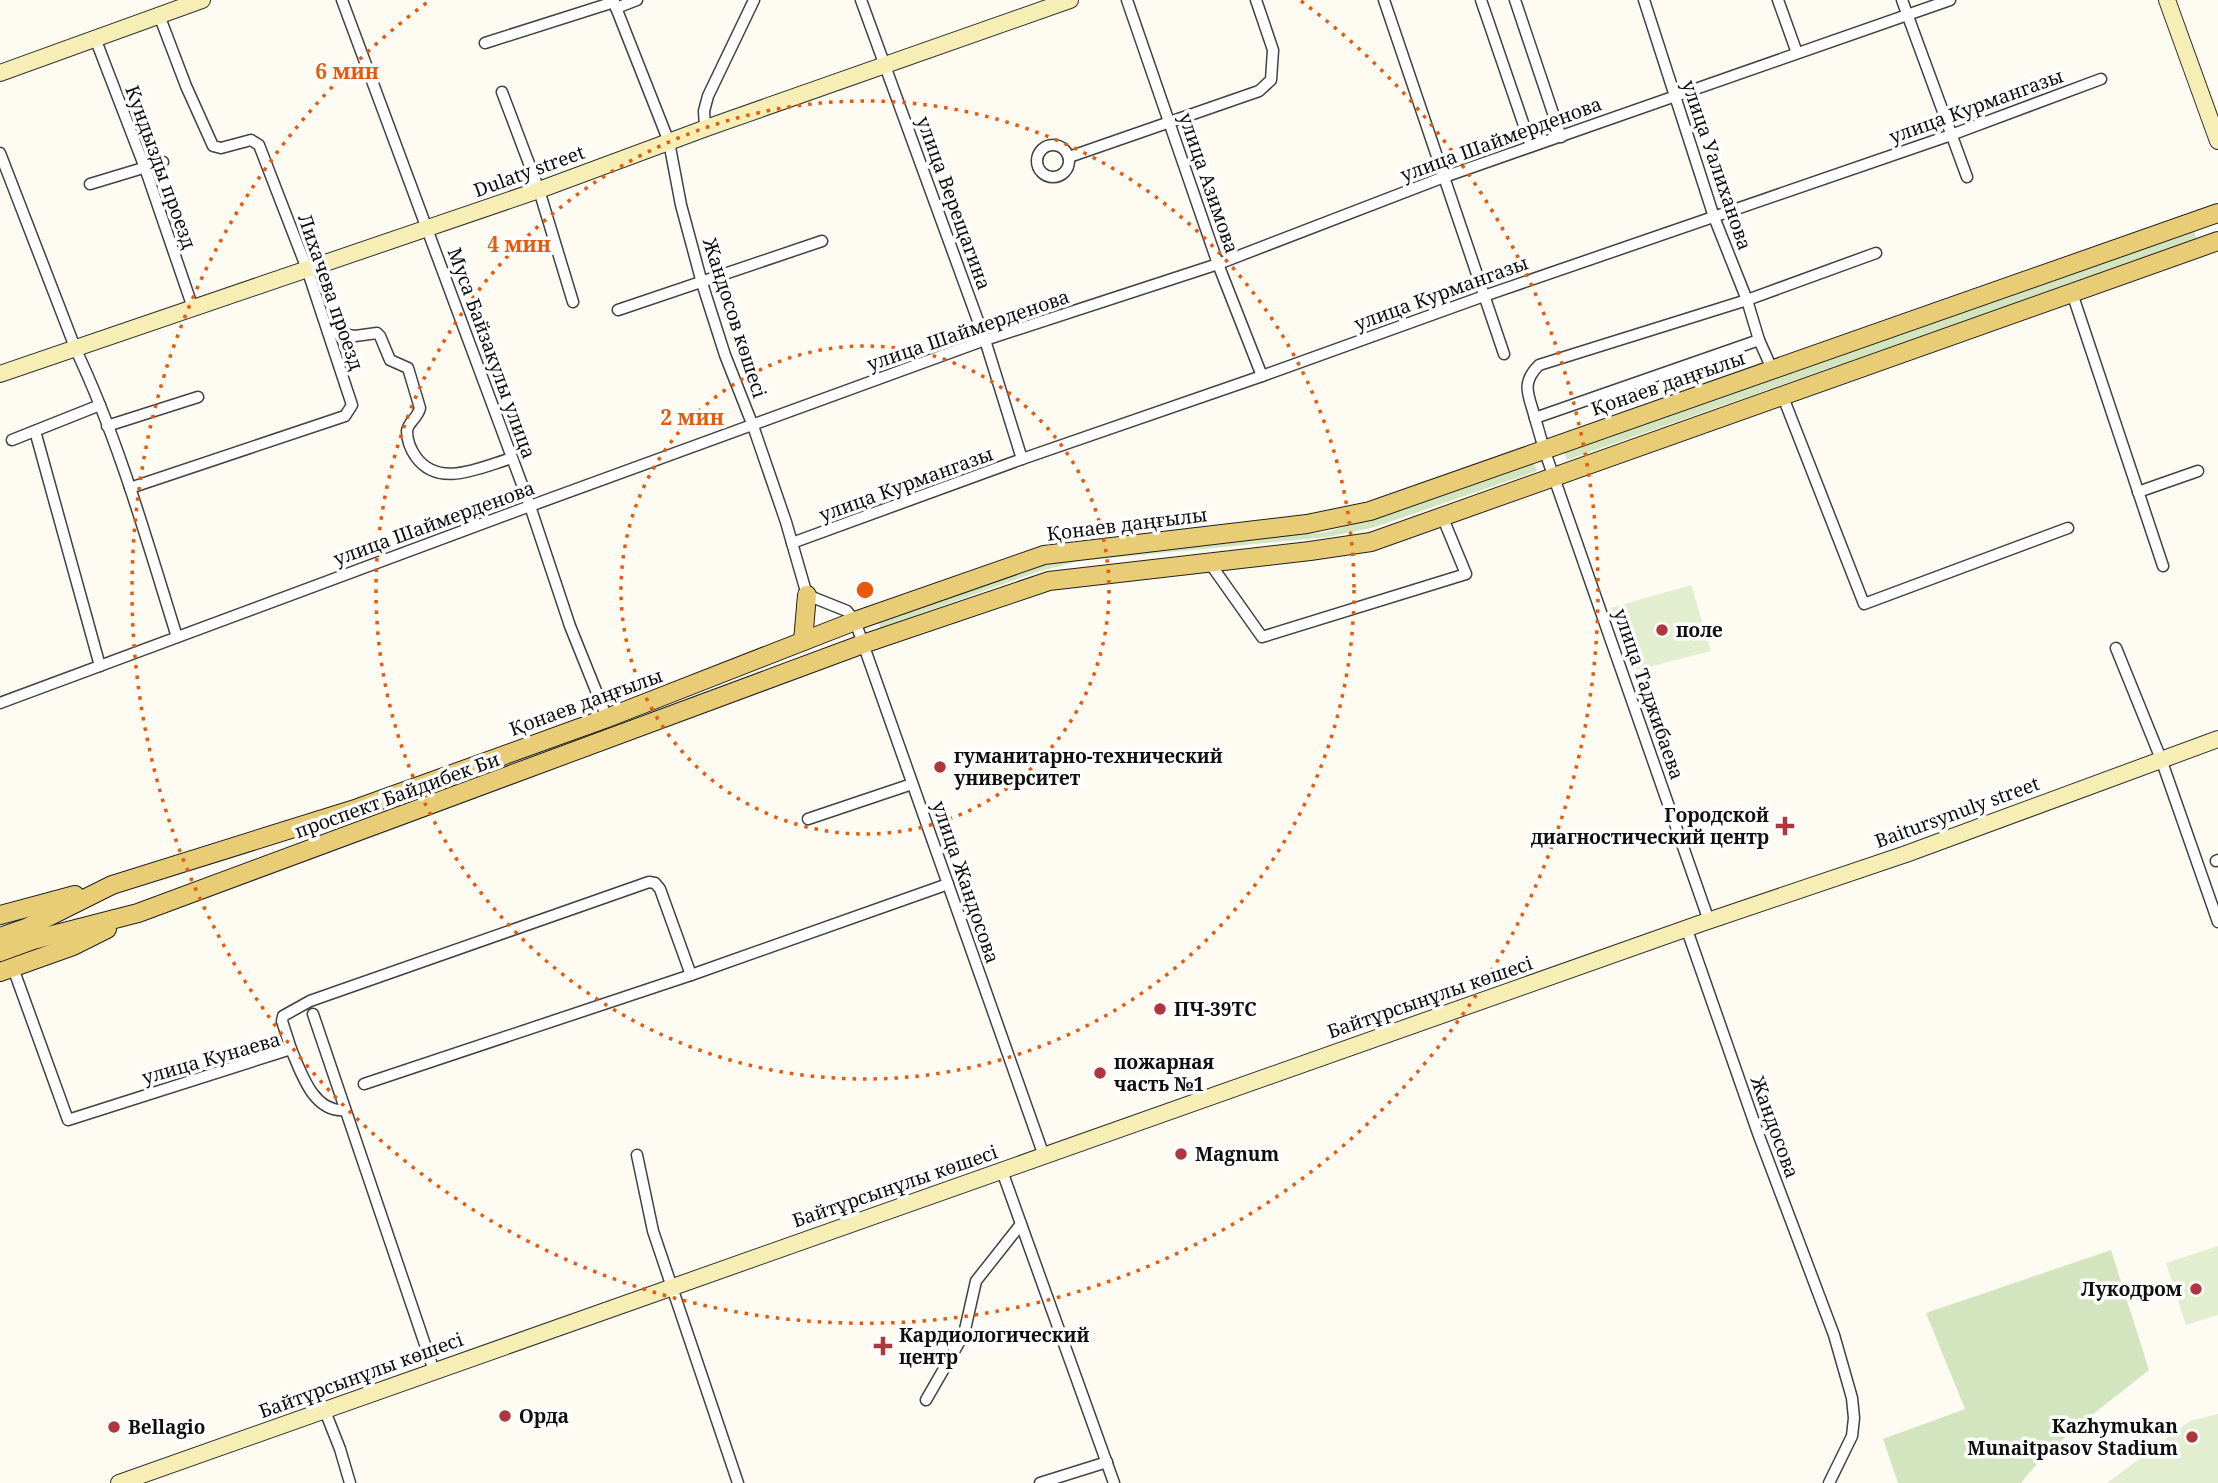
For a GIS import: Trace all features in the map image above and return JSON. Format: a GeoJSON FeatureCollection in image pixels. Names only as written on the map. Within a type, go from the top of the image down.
{"type":"FeatureCollection","features":[{"type":"Feature","properties":{"kind":"main road"},"geometry":{"type":"LineString","coordinates":[[0,73],[202,0]]}},
{"type":"Feature","properties":{"kind":"main road","name":"Dulaty street"},"geometry":{"type":"LineString","coordinates":[[0,374],[428,229],[1070,0]]}},
{"type":"Feature","properties":{"kind":"main road"},"geometry":{"type":"LineString","coordinates":[[2167,0],[2218,141]]}},
{"type":"Feature","properties":{"kind":"main road","name":"Қонаев даңғылы"},"geometry":{"type":"LineString","coordinates":[[0,937],[26,928],[112,885],[358,808],[607,718],[855,621],[1044,555],[1307,524],[1370,511],[2218,213]]}},
{"type":"Feature","properties":{"kind":"main road"},"geometry":{"type":"LineString","coordinates":[[863,644],[1049,581],[1371,542],[2210,244]]}},
{"type":"Feature","properties":{"kind":"main road"},"geometry":{"type":"LineString","coordinates":[[803,641],[807,595]]}},
{"type":"Feature","properties":{"kind":"main road","name":"проспект Байдибек Би"},"geometry":{"type":"LineString","coordinates":[[0,952],[33,940],[138,913],[863,644]]}},
{"type":"Feature","properties":{"kind":"main road","name":"Baitursynuly street"},"geometry":{"type":"LineString","coordinates":[[1687,930],[1906,854],[2218,739]]}},
{"type":"Feature","properties":{"kind":"main road"},"geometry":{"type":"LineString","coordinates":[[0,915],[112,885]]}},
{"type":"Feature","properties":{"kind":"main road"},"geometry":{"type":"LineString","coordinates":[[6,970],[73,946],[138,913]]}},
{"type":"Feature","properties":{"kind":"main road","name":"Байтұрсынұлы көшесі"},"geometry":{"type":"LineString","coordinates":[[119,1483],[1687,930]]}},
{"type":"Feature","properties":{"kind":"street","name":"Муса Байзакулы улица"},"geometry":{"type":"LineString","coordinates":[[342,0],[530,506],[570,626],[607,718]]}},
{"type":"Feature","properties":{"kind":"street"},"geometry":{"type":"LineString","coordinates":[[485,43],[615,3],[637,0]]}},
{"type":"Feature","properties":{"kind":"street"},"geometry":{"type":"LineString","coordinates":[[705,128],[704,111],[708,96],[754,0]]}},
{"type":"Feature","properties":{"kind":"street","name":"улица Верещагина"},"geometry":{"type":"LineString","coordinates":[[861,0],[985,341],[1022,459]]}},
{"type":"Feature","properties":{"kind":"street","name":"улица Азимова"},"geometry":{"type":"LineString","coordinates":[[1127,0],[1218,264],[1262,376]]}},
{"type":"Feature","properties":{"kind":"street"},"geometry":{"type":"LineString","coordinates":[[1069,157],[1259,91],[1271,80],[1273,50],[1256,0]]}},
{"type":"Feature","properties":{"kind":"street"},"geometry":{"type":"LineString","coordinates":[[1384,0],[1504,354]]}},
{"type":"Feature","properties":{"kind":"street"},"geometry":{"type":"LineString","coordinates":[[1481,0],[1531,146]]}},
{"type":"Feature","properties":{"kind":"street"},"geometry":{"type":"LineString","coordinates":[[1515,0],[1561,137]]}},
{"type":"Feature","properties":{"kind":"street","name":"улица Уалиханова"},"geometry":{"type":"LineString","coordinates":[[1644,0],[1714,217],[1772,369]]}},
{"type":"Feature","properties":{"kind":"street"},"geometry":{"type":"LineString","coordinates":[[1778,0],[1797,53]]}},
{"type":"Feature","properties":{"kind":"street"},"geometry":{"type":"LineString","coordinates":[[1902,0],[1967,177]]}},
{"type":"Feature","properties":{"kind":"street","name":"улица Шаймерденова"},"geometry":{"type":"LineString","coordinates":[[0,703],[985,341],[1218,264],[1444,177],[1950,0]]}},
{"type":"Feature","properties":{"kind":"street","name":"Жандосов көшесі"},"geometry":{"type":"LineString","coordinates":[[615,3],[669,142],[681,205],[702,283],[793,543],[807,595]]}},
{"type":"Feature","properties":{"kind":"street","name":"Лихачева проезд"},"geometry":{"type":"LineString","coordinates":[[130,488],[345,416],[352,405],[307,269],[259,145],[251,140],[221,148],[213,146],[159,15]]}},
{"type":"Feature","properties":{"kind":"street","name":"Кундызды проезд"},"geometry":{"type":"LineString","coordinates":[[95,38],[145,168],[193,308]]}},
{"type":"Feature","properties":{"kind":"street","name":"улица Курмангазы"},"geometry":{"type":"LineString","coordinates":[[793,543],[1484,296],[1951,135],[2101,79]]}},
{"type":"Feature","properties":{"kind":"street"},"geometry":{"type":"LineString","coordinates":[[502,92],[539,190],[573,302]]}},
{"type":"Feature","properties":{"kind":"street"},"geometry":{"type":"LineString","coordinates":[[0,153],[100,405],[130,488],[177,637]]}},
{"type":"Feature","properties":{"kind":"street"},"geometry":{"type":"LineString","coordinates":[[90,184],[163,162]]}},
{"type":"Feature","properties":{"kind":"street"},"geometry":{"type":"LineString","coordinates":[[618,310],[822,241]]}},
{"type":"Feature","properties":{"kind":"street","name":"улица Таджибаева"},"geometry":{"type":"LineString","coordinates":[[1709,921],[1544,449],[1526,385],[1530,374],[1539,365],[1747,300],[1877,253]]}},
{"type":"Feature","properties":{"kind":"street"},"geometry":{"type":"LineString","coordinates":[[2072,293],[2163,566]]}},
{"type":"Feature","properties":{"kind":"street"},"geometry":{"type":"LineString","coordinates":[[328,332],[355,336],[377,334],[390,360],[408,368],[420,408],[419,414],[409,425],[408,441],[411,450],[425,467],[447,475],[512,458]]}},
{"type":"Feature","properties":{"kind":"street"},"geometry":{"type":"LineString","coordinates":[[1535,418],[1759,340]]}},
{"type":"Feature","properties":{"kind":"street"},"geometry":{"type":"LineString","coordinates":[[107,426],[198,397]]}},
{"type":"Feature","properties":{"kind":"street"},"geometry":{"type":"LineString","coordinates":[[1783,397],[1864,604],[2068,528]]}},
{"type":"Feature","properties":{"kind":"street"},"geometry":{"type":"LineString","coordinates":[[12,439],[100,405]]}},
{"type":"Feature","properties":{"kind":"street"},"geometry":{"type":"LineString","coordinates":[[34,431],[100,666]]}},
{"type":"Feature","properties":{"kind":"street"},"geometry":{"type":"LineString","coordinates":[[2138,492],[2198,471]]}},
{"type":"Feature","properties":{"kind":"street"},"geometry":{"type":"LineString","coordinates":[[1209,562],[1262,637],[1466,574],[1442,516]]}},
{"type":"Feature","properties":{"kind":"street"},"geometry":{"type":"LineString","coordinates":[[807,595],[847,611],[855,621]]}},
{"type":"Feature","properties":{"kind":"street","name":"улица Жандосова"},"geometry":{"type":"LineString","coordinates":[[855,621],[1044,1156]]}},
{"type":"Feature","properties":{"kind":"street"},"geometry":{"type":"LineString","coordinates":[[2116,648],[2161,759],[2218,922]]}},
{"type":"Feature","properties":{"kind":"street"},"geometry":{"type":"LineString","coordinates":[[808,819],[912,784]]}},
{"type":"Feature","properties":{"kind":"street"},"geometry":{"type":"LineString","coordinates":[[291,1049],[282,1021],[283,1016],[310,1001],[649,882],[655,883],[660,889],[691,975]]}},
{"type":"Feature","properties":{"kind":"street"},"geometry":{"type":"LineString","coordinates":[[364,1084],[691,975],[948,884]]}},
{"type":"Feature","properties":{"kind":"street","name":"Жандосова"},"geometry":{"type":"LineString","coordinates":[[1687,930],[1834,1335],[1853,1398],[1852,1436],[1829,1483]]}},
{"type":"Feature","properties":{"kind":"street","name":"улица Кунаева"},"geometry":{"type":"LineString","coordinates":[[6,970],[68,1121],[291,1049],[309,1089],[325,1105],[341,1110]]}},
{"type":"Feature","properties":{"kind":"street"},"geometry":{"type":"LineString","coordinates":[[313,1014],[341,1110],[434,1371]]}},
{"type":"Feature","properties":{"kind":"street"},"geometry":{"type":"LineString","coordinates":[[637,1155],[653,1231],[738,1483]]}},
{"type":"Feature","properties":{"kind":"street"},"geometry":{"type":"LineString","coordinates":[[1002,1171],[1114,1483]]}},
{"type":"Feature","properties":{"kind":"street"},"geometry":{"type":"LineString","coordinates":[[926,1399],[964,1334],[976,1282],[1021,1224]]}},
{"type":"Feature","properties":{"kind":"street"},"geometry":{"type":"LineString","coordinates":[[325,1410],[350,1483]]}},
{"type":"Feature","properties":{"kind":"street"},"geometry":{"type":"LineString","coordinates":[[1040,1483],[1107,1462]]}},
{"type":"Feature","properties":{"kind":"green space"},"geometry":{"type":"Polygon","coordinates":[[[2194,230],[2197,240],[1567,460],[1564,451],[2194,230]]]}},
{"type":"Feature","properties":{"kind":"green space"},"geometry":{"type":"Polygon","coordinates":[[[1533,461],[1537,471],[1375,527],[1327,537],[1079,561],[1040,571],[880,628],[879,623],[1039,566],[1091,555],[1326,532],[1371,519],[1533,461]]]}},
{"type":"Feature","properties":{"kind":"green space","name":"поле"},"geometry":{"type":"Polygon","coordinates":[[[1691,585],[1711,651],[1637,670],[1611,608],[1691,585]]]}},
{"type":"Feature","properties":{"kind":"green space","name":"Лукодром"},"geometry":{"type":"Polygon","coordinates":[[[2218,1246],[2218,1315],[2186,1325],[2166,1263],[2218,1246]]]}},
{"type":"Feature","properties":{"kind":"green space"},"geometry":{"type":"Polygon","coordinates":[[[2111,1250],[2149,1370],[2065,1437],[2021,1483],[1898,1483],[1883,1439],[1965,1409],[1926,1313],[2111,1250]]]}},
{"type":"Feature","properties":{"kind":"green space","name":"Kazhymukan Munaitpasov Stadium"},"geometry":{"type":"Polygon","coordinates":[[[2218,1414],[2218,1483],[2107,1483],[2190,1421],[2218,1414]]]}},
{"type":"Feature","properties":{"kind":"place","name":"поле"},"geometry":{"type":"Point","coordinates":[1662,630]}},
{"type":"Feature","properties":{"kind":"place","name":"гуманитарно-технический университет"},"geometry":{"type":"Point","coordinates":[940,767]}},
{"type":"Feature","properties":{"kind":"place","name":"Городской диагностический центр"},"geometry":{"type":"Point","coordinates":[1785,826]}},
{"type":"Feature","properties":{"kind":"place","name":"ПЧ-39ТС"},"geometry":{"type":"Point","coordinates":[1160,1009]}},
{"type":"Feature","properties":{"kind":"place","name":"пожарная часть №1"},"geometry":{"type":"Point","coordinates":[1100,1073]}},
{"type":"Feature","properties":{"kind":"place","name":"Magnum"},"geometry":{"type":"Point","coordinates":[1181,1154]}},
{"type":"Feature","properties":{"kind":"place","name":"Лукодром"},"geometry":{"type":"Point","coordinates":[2196,1289]}},
{"type":"Feature","properties":{"kind":"place","name":"Кардиологический центр"},"geometry":{"type":"Point","coordinates":[883,1346]}},
{"type":"Feature","properties":{"kind":"place","name":"Орда"},"geometry":{"type":"Point","coordinates":[505,1416]}},
{"type":"Feature","properties":{"kind":"place","name":"Bellagio"},"geometry":{"type":"Point","coordinates":[114,1427]}},
{"type":"Feature","properties":{"kind":"place","name":"Kazhymukan Munaitpasov Stadium"},"geometry":{"type":"Point","coordinates":[2192,1437]}}]}
